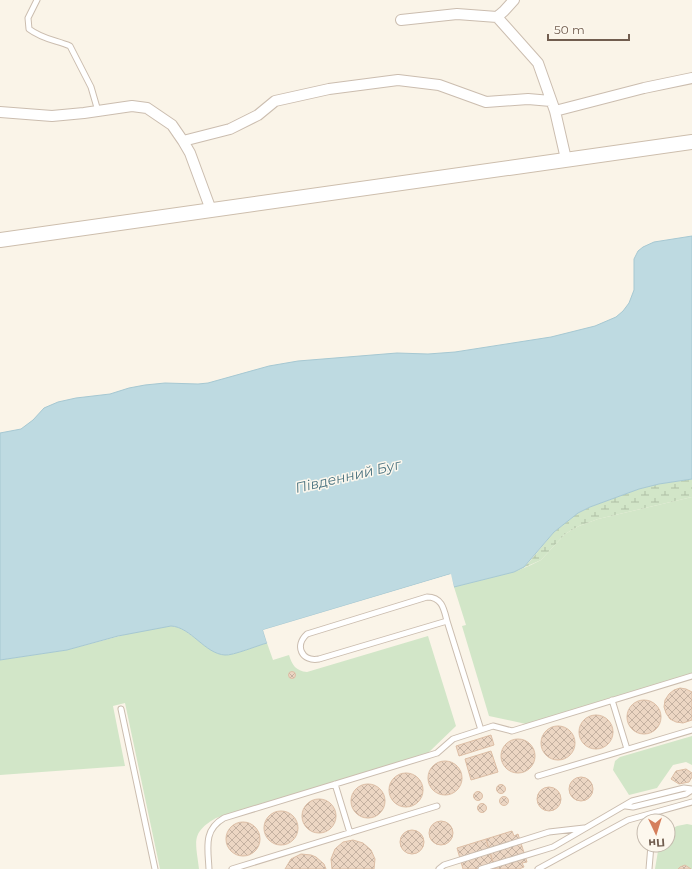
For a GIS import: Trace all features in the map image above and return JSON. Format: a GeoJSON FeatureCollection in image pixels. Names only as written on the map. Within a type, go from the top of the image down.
{"type":"FeatureCollection","features":[{"type":"Feature","properties":{"kind":"street"},"geometry":{"type":"LineString","coordinates":[[497,17],[514,0]]}},
{"type":"Feature","properties":{"kind":"street"},"geometry":{"type":"LineString","coordinates":[[401,20],[457,14],[497,17],[538,63],[555,111],[566,159]]}},
{"type":"Feature","properties":{"kind":"street"},"geometry":{"type":"LineString","coordinates":[[555,111],[644,88],[692,78]]}},
{"type":"Feature","properties":{"kind":"street"},"geometry":{"type":"LineString","coordinates":[[183,141],[230,129],[258,115],[275,101],[329,89],[398,80],[439,85],[486,102],[528,99],[551,101]]}},
{"type":"Feature","properties":{"kind":"street"},"geometry":{"type":"LineString","coordinates":[[0,112],[52,116],[132,106],[147,108],[172,125],[183,141],[190,153],[211,210]]}},
{"type":"Feature","properties":{"kind":"street"},"geometry":{"type":"LineString","coordinates":[[0,240],[692,142]]}},
{"type":"Feature","properties":{"kind":"lane"},"geometry":{"type":"LineString","coordinates":[[37,0],[28,18],[29,29],[46,39],[54,40],[70,46],[91,87],[98,111]]}},
{"type":"Feature","properties":{"kind":"lane"},"geometry":{"type":"LineString","coordinates":[[447,621],[315,660],[306,657],[301,650],[301,641],[307,634],[432,597],[440,601],[442,605],[482,730]]}},
{"type":"Feature","properties":{"kind":"lane"},"geometry":{"type":"LineString","coordinates":[[209,869],[208,835],[217,822],[224,818],[437,753],[453,739],[493,726],[512,731],[692,676]]}},
{"type":"Feature","properties":{"kind":"lane"},"geometry":{"type":"LineString","coordinates":[[612,700],[627,749]]}},
{"type":"Feature","properties":{"kind":"lane"},"geometry":{"type":"LineString","coordinates":[[121,710],[155,869]]}},
{"type":"Feature","properties":{"kind":"lane"},"geometry":{"type":"LineString","coordinates":[[538,776],[692,730]]}},
{"type":"Feature","properties":{"kind":"lane"},"geometry":{"type":"LineString","coordinates":[[335,784],[350,833]]}},
{"type":"Feature","properties":{"kind":"lane"},"geometry":{"type":"LineString","coordinates":[[481,869],[553,847],[626,806],[632,801],[684,788],[692,789]]}},
{"type":"Feature","properties":{"kind":"lane"},"geometry":{"type":"LineString","coordinates":[[626,806],[633,807],[686,794],[692,789]]}},
{"type":"Feature","properties":{"kind":"lane"},"geometry":{"type":"LineString","coordinates":[[659,813],[692,802]]}},
{"type":"Feature","properties":{"kind":"lane"},"geometry":{"type":"LineString","coordinates":[[232,869],[437,806]]}},
{"type":"Feature","properties":{"kind":"lane"},"geometry":{"type":"LineString","coordinates":[[538,869],[628,820],[636,819]]}},
{"type":"Feature","properties":{"kind":"lane"},"geometry":{"type":"LineString","coordinates":[[439,869],[444,864],[548,832],[587,828]]}},
{"type":"Feature","properties":{"kind":"lane"},"geometry":{"type":"LineString","coordinates":[[649,869],[650,853]]}},
{"type":"Feature","properties":{"kind":"green space"},"geometry":{"type":"Polygon","coordinates":[[[692,479],[692,497],[598,519],[579,526],[565,534],[541,560],[514,572],[524,567],[554,532],[578,513],[639,489],[659,484],[692,479]]]}},
{"type":"Feature","properties":{"kind":"green space"},"geometry":{"type":"Polygon","coordinates":[[[692,497],[692,674],[526,724],[489,716],[462,626],[466,625],[454,587],[514,572],[531,565],[541,560],[565,534],[579,526],[598,519],[692,497]]]}},
{"type":"Feature","properties":{"kind":"green space"},"geometry":{"type":"Polygon","coordinates":[[[171,626],[178,627],[185,631],[218,654],[228,655],[267,643],[273,660],[289,655],[297,669],[307,672],[428,636],[456,726],[428,753],[216,818],[202,828],[198,834],[196,845],[199,869],[160,869],[125,703],[113,706],[125,766],[0,775],[0,660],[67,650],[131,633],[171,626]]]}},
{"type":"Feature","properties":{"kind":"green space"},"geometry":{"type":"Polygon","coordinates":[[[692,736],[692,765],[686,762],[673,765],[657,788],[629,795],[613,770],[615,761],[620,757],[692,736]]]}},
{"type":"Feature","properties":{"kind":"green space"},"geometry":{"type":"Polygon","coordinates":[[[687,824],[692,825],[692,869],[655,869],[658,853],[676,853],[677,826],[687,824]]]}},
{"type":"Feature","properties":{"kind":"water","name":"Південний Буг"},"geometry":{"type":"Polygon","coordinates":[[[692,236],[692,479],[659,484],[639,489],[578,513],[554,532],[524,567],[514,572],[454,587],[450,574],[263,630],[267,643],[233,654],[218,654],[204,646],[192,635],[178,627],[171,626],[118,636],[67,650],[0,660],[0,433],[21,429],[33,420],[44,408],[58,402],[76,398],[110,394],[145,385],[165,383],[208,383],[269,366],[298,361],[397,353],[428,354],[455,352],[551,337],[595,326],[616,317],[629,303],[634,290],[634,259],[638,251],[654,242],[692,236]]]}},
{"type":"Feature","properties":{"kind":"pier"},"geometry":{"type":"Polygon","coordinates":[[[451,574],[454,587],[449,576],[266,631],[269,642],[267,643],[263,630],[451,574]]]}},
{"type":"Feature","properties":{"kind":"building"},"geometry":{"type":"Polygon","coordinates":[[[292,671],[296,675],[292,679],[288,675],[292,671]]]}},
{"type":"Feature","properties":{"kind":"building"},"geometry":{"type":"Polygon","coordinates":[[[680,688],[692,692],[692,720],[683,723],[670,719],[664,707],[665,700],[669,694],[680,688]]]}},
{"type":"Feature","properties":{"kind":"building"},"geometry":{"type":"Polygon","coordinates":[[[641,700],[647,700],[651,701],[658,707],[661,717],[660,724],[654,731],[647,734],[641,734],[637,733],[630,727],[627,720],[627,714],[628,710],[634,703],[641,700]]]}},
{"type":"Feature","properties":{"kind":"building"},"geometry":{"type":"Polygon","coordinates":[[[593,715],[599,715],[603,716],[610,722],[613,732],[612,739],[606,746],[599,749],[593,749],[589,748],[582,742],[579,735],[579,729],[580,725],[586,718],[593,715]]]}},
{"type":"Feature","properties":{"kind":"building"},"geometry":{"type":"Polygon","coordinates":[[[555,726],[561,726],[565,727],[572,733],[575,743],[574,750],[568,757],[561,760],[555,760],[551,759],[544,753],[541,746],[541,740],[542,736],[548,729],[555,726]]]}},
{"type":"Feature","properties":{"kind":"building"},"geometry":{"type":"Polygon","coordinates":[[[491,735],[494,745],[459,756],[456,746],[491,735]]]}},
{"type":"Feature","properties":{"kind":"building"},"geometry":{"type":"Polygon","coordinates":[[[515,739],[521,739],[525,740],[532,746],[535,756],[534,763],[528,770],[521,773],[515,773],[511,772],[504,766],[501,759],[501,753],[502,749],[508,742],[515,739]]]}},
{"type":"Feature","properties":{"kind":"building"},"geometry":{"type":"Polygon","coordinates":[[[491,751],[498,772],[471,780],[465,759],[491,751]]]}},
{"type":"Feature","properties":{"kind":"building"},"geometry":{"type":"Polygon","coordinates":[[[442,761],[448,761],[452,762],[459,768],[462,778],[461,785],[455,792],[448,795],[442,795],[438,794],[431,788],[428,781],[428,775],[429,771],[435,764],[442,761]]]}},
{"type":"Feature","properties":{"kind":"building"},"geometry":{"type":"Polygon","coordinates":[[[686,769],[692,773],[692,777],[689,782],[679,784],[671,779],[676,771],[686,769]]]}},
{"type":"Feature","properties":{"kind":"building"},"geometry":{"type":"Polygon","coordinates":[[[403,773],[409,773],[413,774],[420,780],[423,790],[422,797],[416,804],[409,807],[403,807],[399,806],[392,800],[389,793],[389,787],[390,783],[396,776],[403,773]]]}},
{"type":"Feature","properties":{"kind":"building"},"geometry":{"type":"Polygon","coordinates":[[[581,777],[590,780],[593,789],[590,798],[581,801],[572,798],[569,789],[572,780],[581,777]]]}},
{"type":"Feature","properties":{"kind":"building"},"geometry":{"type":"Polygon","coordinates":[[[365,784],[371,784],[375,785],[382,791],[385,801],[384,808],[378,815],[371,818],[365,818],[361,817],[354,811],[351,804],[351,798],[352,794],[358,787],[365,784]]]}},
{"type":"Feature","properties":{"kind":"building"},"geometry":{"type":"Polygon","coordinates":[[[501,784],[506,789],[501,794],[496,789],[501,784]]]}},
{"type":"Feature","properties":{"kind":"building"},"geometry":{"type":"Polygon","coordinates":[[[549,787],[558,790],[561,799],[558,808],[549,811],[540,808],[537,799],[540,790],[549,787]]]}},
{"type":"Feature","properties":{"kind":"building"},"geometry":{"type":"Polygon","coordinates":[[[478,791],[483,796],[478,801],[473,796],[478,791]]]}},
{"type":"Feature","properties":{"kind":"building"},"geometry":{"type":"Polygon","coordinates":[[[504,796],[509,801],[504,806],[499,801],[504,796]]]}},
{"type":"Feature","properties":{"kind":"building"},"geometry":{"type":"Polygon","coordinates":[[[316,799],[322,799],[326,800],[333,806],[336,816],[335,823],[329,830],[322,833],[316,833],[312,832],[305,826],[302,819],[302,813],[303,809],[309,802],[316,799]]]}},
{"type":"Feature","properties":{"kind":"building"},"geometry":{"type":"Polygon","coordinates":[[[482,803],[487,808],[482,813],[477,808],[482,803]]]}},
{"type":"Feature","properties":{"kind":"building"},"geometry":{"type":"Polygon","coordinates":[[[278,811],[284,811],[288,812],[295,818],[298,828],[297,835],[291,842],[284,845],[278,845],[274,844],[267,838],[264,831],[264,825],[265,821],[271,814],[278,811]]]}},
{"type":"Feature","properties":{"kind":"building"},"geometry":{"type":"Polygon","coordinates":[[[441,821],[450,824],[453,833],[450,842],[441,845],[432,842],[429,833],[432,824],[441,821]]]}},
{"type":"Feature","properties":{"kind":"building"},"geometry":{"type":"Polygon","coordinates":[[[240,822],[246,822],[250,823],[257,829],[260,839],[259,846],[253,853],[246,856],[240,856],[236,855],[229,849],[226,842],[226,836],[227,832],[233,825],[240,822]]]}},
{"type":"Feature","properties":{"kind":"building"},"geometry":{"type":"Polygon","coordinates":[[[412,830],[421,833],[424,842],[421,851],[412,854],[403,851],[400,842],[403,833],[412,830]]]}},
{"type":"Feature","properties":{"kind":"building"},"geometry":{"type":"Polygon","coordinates":[[[512,831],[514,836],[518,834],[527,862],[522,863],[524,867],[519,869],[495,869],[486,839],[512,831]]]}},
{"type":"Feature","properties":{"kind":"building"},"geometry":{"type":"Polygon","coordinates":[[[486,839],[495,869],[463,869],[457,848],[486,839]]]}},
{"type":"Feature","properties":{"kind":"building"},"geometry":{"type":"Polygon","coordinates":[[[353,840],[363,843],[371,850],[375,859],[374,869],[332,869],[331,859],[335,849],[343,842],[353,840]]]}},
{"type":"Feature","properties":{"kind":"building"},"geometry":{"type":"Polygon","coordinates":[[[301,854],[316,857],[324,864],[326,869],[285,869],[291,859],[301,854]]]}},
{"type":"Feature","properties":{"kind":"building"},"geometry":{"type":"Polygon","coordinates":[[[685,865],[691,869],[678,869],[680,867],[685,865]]]}}]}
